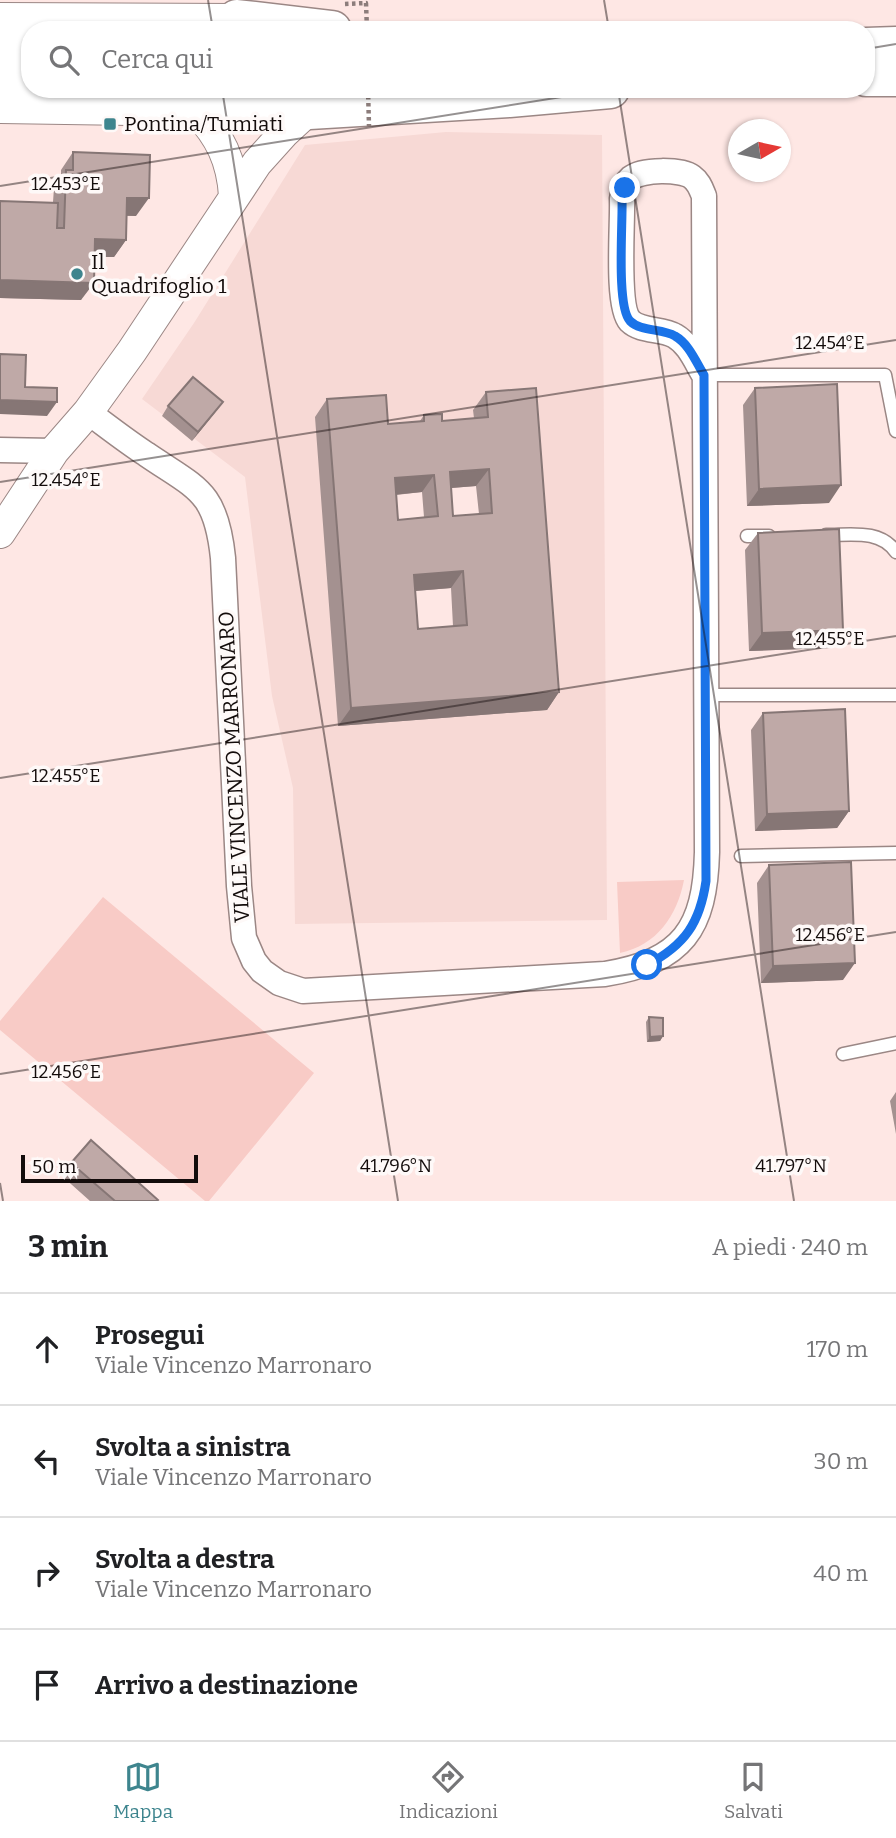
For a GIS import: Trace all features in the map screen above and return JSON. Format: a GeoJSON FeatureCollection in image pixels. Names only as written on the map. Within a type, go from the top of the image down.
{"type":"FeatureCollection","features":[{"type":"Feature","properties":{"kind":"highway"},"geometry":{"type":"LineString","coordinates":[[238,10],[290,21]]}},
{"type":"Feature","properties":{"kind":"highway"},"geometry":{"type":"LineString","coordinates":[[875,47],[896,46]]}},
{"type":"Feature","properties":{"kind":"highway"},"geometry":{"type":"LineString","coordinates":[[0,48],[21,48]]}},
{"type":"Feature","properties":{"kind":"highway"},"geometry":{"type":"LineString","coordinates":[[0,77],[21,77]]}},
{"type":"Feature","properties":{"kind":"highway"},"geometry":{"type":"LineString","coordinates":[[875,77],[896,77]]}},
{"type":"Feature","properties":{"kind":"highway"},"geometry":{"type":"LineString","coordinates":[[309,110],[509,98]]}},
{"type":"Feature","properties":{"kind":"street"},"geometry":{"type":"LineString","coordinates":[[0,18],[238,10]]}},
{"type":"Feature","properties":{"kind":"street"},"geometry":{"type":"LineString","coordinates":[[0,107],[309,110]]}},
{"type":"Feature","properties":{"kind":"street"},"geometry":{"type":"LineString","coordinates":[[0,533],[54,452],[88,412],[140,340],[265,153],[309,110]]}},
{"type":"Feature","properties":{"kind":"street"},"geometry":{"type":"LineString","coordinates":[[196,111],[213,130],[226,152],[234,196]]}},
{"type":"Feature","properties":{"kind":"street","name":"VIALE VINCENZO MARRONARO"},"geometry":{"type":"LineString","coordinates":[[88,412],[192,483],[214,514],[223,558],[239,886],[244,938],[254,961],[262,971],[279,983],[303,991],[598,974],[632,970],[674,948],[692,928],[704,894],[708,852],[704,196],[695,179],[684,173],[638,174],[626,185],[622,199],[622,285],[625,311],[636,325],[677,337],[690,351],[704,375]]}},
{"type":"Feature","properties":{"kind":"street"},"geometry":{"type":"LineString","coordinates":[[0,450],[54,452]]}},
{"type":"Feature","properties":{"kind":"lane"},"geometry":{"type":"LineString","coordinates":[[704,375],[885,375],[896,431]]}},
{"type":"Feature","properties":{"kind":"lane"},"geometry":{"type":"LineString","coordinates":[[811,536],[876,535],[886,540],[896,552]]}},
{"type":"Feature","properties":{"kind":"lane"},"geometry":{"type":"LineString","coordinates":[[747,536],[786,536]]}},
{"type":"Feature","properties":{"kind":"lane"},"geometry":{"type":"LineString","coordinates":[[706,695],[896,695]]}},
{"type":"Feature","properties":{"kind":"lane"},"geometry":{"type":"LineString","coordinates":[[741,856],[896,853]]}},
{"type":"Feature","properties":{"kind":"lane"},"geometry":{"type":"LineString","coordinates":[[843,1054],[896,1043]]}},
{"type":"Feature","properties":{"kind":"path"},"geometry":{"type":"LineString","coordinates":[[366,3],[367,21]]}},
{"type":"Feature","properties":{"kind":"path"},"geometry":{"type":"LineString","coordinates":[[368,98],[369,126]]}},
{"type":"Feature","properties":{"kind":"shaded area"},"geometry":{"type":"Polygon","coordinates":[[[446,132],[602,135],[607,920],[295,924],[293,788],[272,696],[245,477],[142,399],[194,323],[305,145],[446,132]],[[475,435],[376,441],[338,725],[546,710],[475,435]]]}},
{"type":"Feature","properties":{"kind":"shaded area"},"geometry":{"type":"Polygon","coordinates":[[[684,880],[676,905],[663,927],[645,943],[620,953],[617,882],[684,880]]]}},
{"type":"Feature","properties":{"kind":"shaded area"},"geometry":{"type":"Polygon","coordinates":[[[103,897],[314,1073],[209,1201],[205,1201],[0,1030],[0,1021],[103,897]]]}},
{"type":"Feature","properties":{"kind":"building"},"geometry":{"type":"Polygon","coordinates":[[[73,152],[150,155],[149,198],[127,198],[126,240],[95,239],[94,283],[0,280],[0,201],[58,203],[57,228],[64,228],[66,170],[73,170],[73,152]]]}},
{"type":"Feature","properties":{"kind":"building"},"geometry":{"type":"Polygon","coordinates":[[[0,354],[26,355],[25,387],[57,388],[57,402],[0,400],[0,354]]]}},
{"type":"Feature","properties":{"kind":"building"},"geometry":{"type":"Polygon","coordinates":[[[193,377],[223,402],[198,432],[168,406],[193,377]]]}},
{"type":"Feature","properties":{"kind":"building"},"geometry":{"type":"Polygon","coordinates":[[[837,384],[841,485],[759,489],[755,388],[837,384]]]}},
{"type":"Feature","properties":{"kind":"building"},"geometry":{"type":"Polygon","coordinates":[[[536,388],[559,692],[351,708],[327,399],[386,395],[388,424],[424,421],[424,415],[442,414],[442,421],[488,417],[486,392],[536,388]],[[489,469],[450,472],[453,516],[492,513],[489,469]],[[434,475],[395,478],[398,520],[438,516],[434,475]],[[463,571],[414,575],[418,629],[467,625],[463,571]]]}},
{"type":"Feature","properties":{"kind":"building"},"geometry":{"type":"Polygon","coordinates":[[[839,529],[843,630],[762,633],[758,533],[839,529]]]}},
{"type":"Feature","properties":{"kind":"building"},"geometry":{"type":"Polygon","coordinates":[[[845,709],[849,811],[767,814],[763,713],[845,709]]]}},
{"type":"Feature","properties":{"kind":"building"},"geometry":{"type":"Polygon","coordinates":[[[851,862],[855,963],[773,966],[769,865],[851,862]]]}},
{"type":"Feature","properties":{"kind":"building"},"geometry":{"type":"Polygon","coordinates":[[[649,1017],[663,1018],[663,1036],[650,1037],[649,1017]]]}},
{"type":"Feature","properties":{"kind":"building"},"geometry":{"type":"Polygon","coordinates":[[[91,1140],[158,1200],[115,1201],[71,1163],[91,1140]]]}},
{"type":"Feature","properties":{"kind":"place","name":"Pontina/Tumiati"},"geometry":{"type":"Point","coordinates":[110,124]}},
{"type":"Feature","properties":{"kind":"place","name":"Il Quadrifoglio 1"},"geometry":{"type":"Point","coordinates":[77,274]}},
{"type":"Feature","properties":{"kind":"route"},"geometry":{"type":"LineString","coordinates":[[625,188],[622,199],[622,285],[625,311],[636,325],[677,337],[690,351],[704,375],[708,852],[706,881],[701,906],[692,928],[674,948],[647,965]]}}]}
